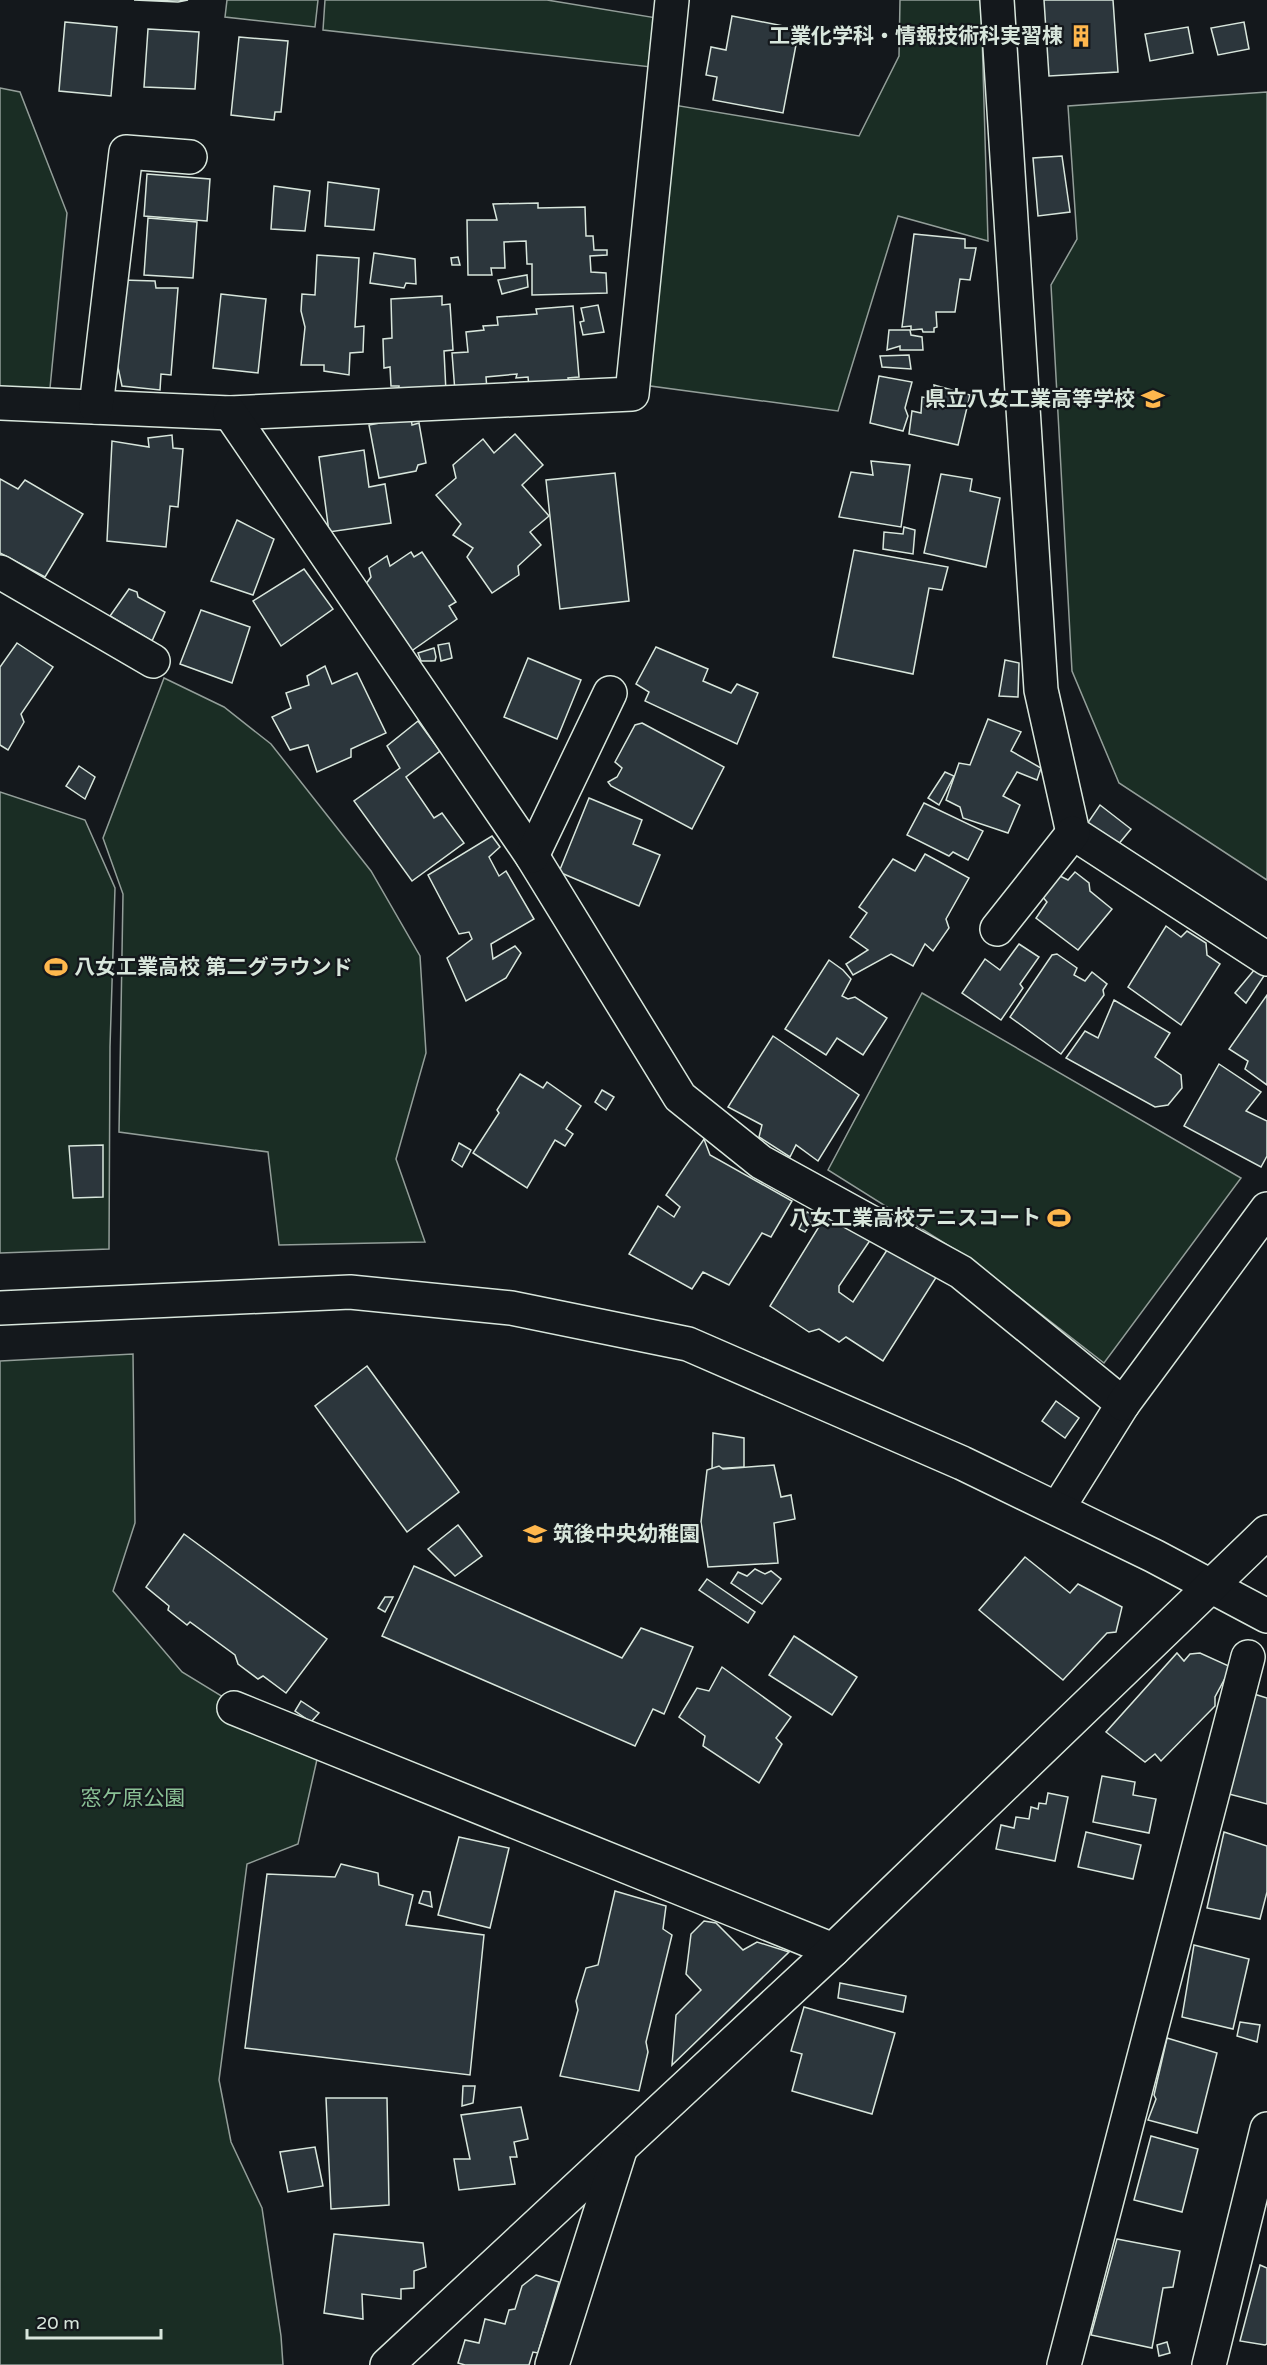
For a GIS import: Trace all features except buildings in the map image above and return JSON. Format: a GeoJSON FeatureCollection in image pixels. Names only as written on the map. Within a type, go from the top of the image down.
{"type":"FeatureCollection","features":[{"type":"Feature","properties":{"kind":"street"},"geometry":{"type":"LineString","coordinates":[[0,403],[230,413],[632,394],[672,0]]}},
{"type":"Feature","properties":{"kind":"street"},"geometry":{"type":"LineString","coordinates":[[997,0],[1041,690],[1073,833],[1267,959]]}},
{"type":"Feature","properties":{"kind":"street"},"geometry":{"type":"LineString","coordinates":[[96,407],[126,152],[190,157]]}},
{"type":"Feature","properties":{"kind":"street"},"geometry":{"type":"LineString","coordinates":[[230,413],[532,856],[680,1097],[761,1162],[962,1272],[1123,1404]]}},
{"type":"Feature","properties":{"kind":"street"},"geometry":{"type":"LineString","coordinates":[[0,572],[153,661]]}},
{"type":"Feature","properties":{"kind":"street"},"geometry":{"type":"LineString","coordinates":[[532,856],[610,693]]}},
{"type":"Feature","properties":{"kind":"street"},"geometry":{"type":"LineString","coordinates":[[997,929],[1073,833]]}},
{"type":"Feature","properties":{"kind":"street"},"geometry":{"type":"LineString","coordinates":[[1058,1509],[1123,1404],[1267,1209]]}},
{"type":"Feature","properties":{"kind":"street"},"geometry":{"type":"LineString","coordinates":[[0,1308],[350,1292],[511,1308],[688,1344],[962,1463],[1058,1509],[1267,1616]]}},
{"type":"Feature","properties":{"kind":"street"},"geometry":{"type":"LineString","coordinates":[[387,2365],[833,1950],[1267,1532]]}},
{"type":"Feature","properties":{"kind":"street"},"geometry":{"type":"LineString","coordinates":[[1064,2365],[1248,1657]]}},
{"type":"Feature","properties":{"kind":"street"},"geometry":{"type":"LineString","coordinates":[[234,1708],[833,1950]]}},
{"type":"Feature","properties":{"kind":"street"},"geometry":{"type":"LineString","coordinates":[[1209,2365],[1267,2129]]}},
{"type":"Feature","properties":{"kind":"street"},"geometry":{"type":"LineString","coordinates":[[552,2365],[620,2148]]}},
{"type":"Feature","properties":{"kind":"green space"},"geometry":{"type":"Polygon","coordinates":[[[227,0],[318,0],[315,27],[225,17],[227,0]]]}},
{"type":"Feature","properties":{"kind":"green space"},"geometry":{"type":"Polygon","coordinates":[[[325,0],[547,0],[657,18],[651,67],[323,30],[325,0]]]}},
{"type":"Feature","properties":{"kind":"green space"},"geometry":{"type":"Polygon","coordinates":[[[900,0],[981,0],[988,241],[898,216],[838,411],[643,385],[674,105],[859,136],[899,56],[900,0]]]}},
{"type":"Feature","properties":{"kind":"green space"},"geometry":{"type":"Polygon","coordinates":[[[0,88],[20,92],[67,213],[50,388],[0,387],[0,88]]]}},
{"type":"Feature","properties":{"kind":"green space","name":"県立八女工業高等学校"},"geometry":{"type":"Polygon","coordinates":[[[1267,92],[1267,880],[1119,783],[1072,671],[1051,285],[1077,239],[1068,106],[1267,92]]]}},
{"type":"Feature","properties":{"kind":"green space"},"geometry":{"type":"Polygon","coordinates":[[[164,678],[224,707],[271,744],[371,871],[420,956],[426,1053],[396,1159],[425,1242],[279,1245],[268,1152],[119,1132],[123,894],[103,838],[164,678]]]}},
{"type":"Feature","properties":{"kind":"green space","name":"八女工業高校 第二グラウンド"},"geometry":{"type":"Polygon","coordinates":[[[0,792],[85,820],[115,888],[110,1047],[109,1249],[0,1253],[0,792]]]}},
{"type":"Feature","properties":{"kind":"green space","name":"八女工業高校テニスコート"},"geometry":{"type":"Polygon","coordinates":[[[922,993],[1241,1178],[1104,1363],[970,1259],[828,1170],[922,993]]]}},
{"type":"Feature","properties":{"kind":"green space","name":"窓ケ原公園"},"geometry":{"type":"Polygon","coordinates":[[[133,1354],[135,1523],[113,1591],[182,1672],[318,1755],[298,1844],[247,1864],[219,2080],[231,2142],[262,2208],[281,2336],[283,2365],[0,2365],[0,1361],[133,1354]]]}},
{"type":"Feature","properties":{"kind":"place","name":"工業化学科・情報技術科実習棟"},"geometry":{"type":"Point","coordinates":[1081,36]}},
{"type":"Feature","properties":{"kind":"place","name":"県立八女工業高等学校"},"geometry":{"type":"Point","coordinates":[1153,399]}},
{"type":"Feature","properties":{"kind":"place","name":"八女工業高校 第二グラウンド"},"geometry":{"type":"Point","coordinates":[56,967]}},
{"type":"Feature","properties":{"kind":"place","name":"八女工業高校テニスコート"},"geometry":{"type":"Point","coordinates":[1059,1218]}},
{"type":"Feature","properties":{"kind":"place","name":"筑後中央幼稚園"},"geometry":{"type":"Point","coordinates":[535,1534]}}]}
